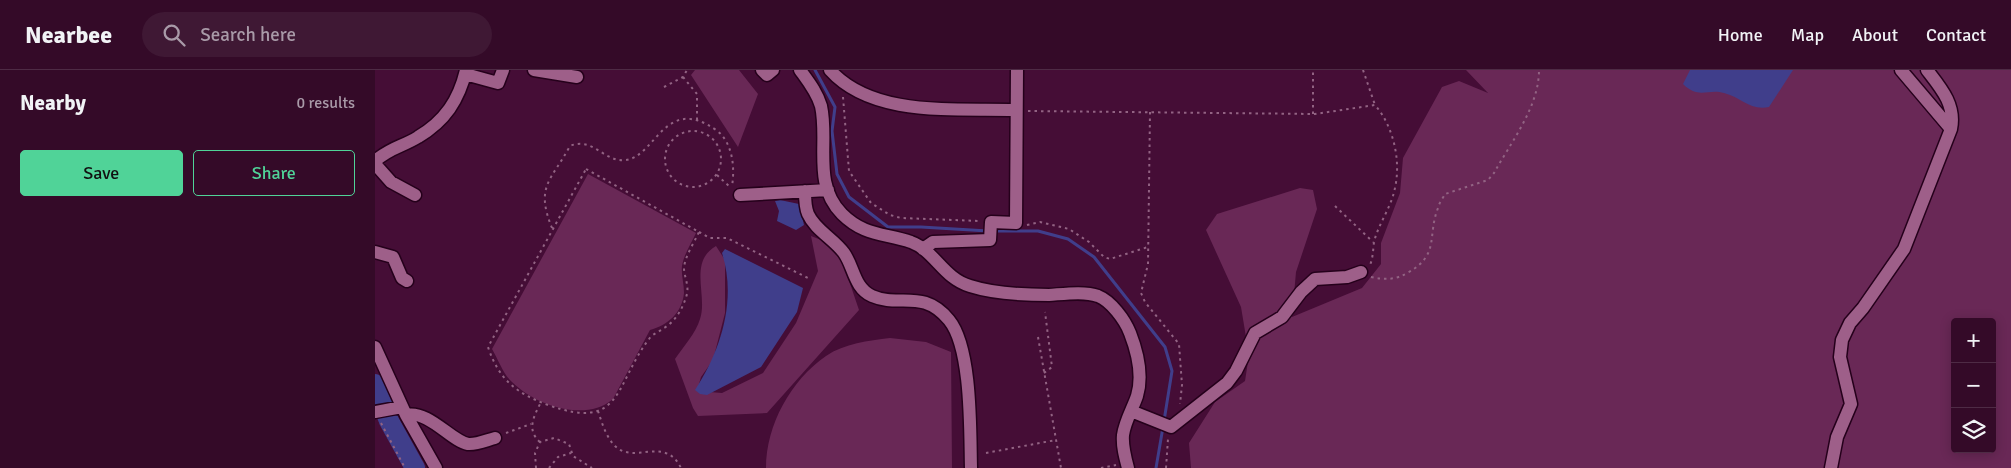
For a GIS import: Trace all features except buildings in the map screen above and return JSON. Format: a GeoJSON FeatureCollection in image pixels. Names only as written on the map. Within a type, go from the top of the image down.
{"type":"FeatureCollection","features":[{"type":"Feature","properties":{"kind":"street"},"geometry":{"type":"LineString","coordinates":[[415,195],[391,182],[375,163],[394,147],[417,138],[441,121],[453,106],[465,72],[498,83],[503,70]]}},
{"type":"Feature","properties":{"kind":"street"},"geometry":{"type":"LineString","coordinates":[[534,70],[577,77]]}},
{"type":"Feature","properties":{"kind":"street"},"geometry":{"type":"LineString","coordinates":[[762,70],[767,75],[773,70]]}},
{"type":"Feature","properties":{"kind":"street"},"geometry":{"type":"LineString","coordinates":[[800,70],[816,91],[820,105],[822,162],[828,190],[841,214],[857,227],[873,234],[912,242],[923,249],[953,279],[970,286],[1032,295],[1085,294],[1099,296],[1110,305],[1129,332],[1137,359],[1140,378],[1138,394],[1123,433],[1123,447],[1128,468]]}},
{"type":"Feature","properties":{"kind":"street"},"geometry":{"type":"LineString","coordinates":[[830,70],[841,82],[868,97],[901,106],[1015,110]]}},
{"type":"Feature","properties":{"kind":"street"},"geometry":{"type":"LineString","coordinates":[[923,249],[933,242],[989,240],[991,222],[1016,223],[1015,110],[1017,70]]}},
{"type":"Feature","properties":{"kind":"street"},"geometry":{"type":"LineString","coordinates":[[1901,70],[1951,129]]}},
{"type":"Feature","properties":{"kind":"street"},"geometry":{"type":"LineString","coordinates":[[1831,468],[1837,437],[1851,404],[1840,357],[1842,340],[1850,324],[1904,249],[1951,129],[1953,118],[1950,104],[1927,70]]}},
{"type":"Feature","properties":{"kind":"street"},"geometry":{"type":"LineString","coordinates":[[735,191],[828,190]]}},
{"type":"Feature","properties":{"kind":"street"},"geometry":{"type":"LineString","coordinates":[[805,191],[808,213],[812,221],[844,253],[853,274],[863,289],[879,299],[904,299],[927,303],[943,314],[956,331],[970,396],[971,468]]}},
{"type":"Feature","properties":{"kind":"street"},"geometry":{"type":"LineString","coordinates":[[375,252],[393,257],[402,278],[407,281]]}},
{"type":"Feature","properties":{"kind":"street"},"geometry":{"type":"LineString","coordinates":[[1131,411],[1153,421],[1175,424],[1227,383],[1236,371],[1255,332],[1283,317],[1301,292],[1315,279],[1347,277],[1361,272]]}},
{"type":"Feature","properties":{"kind":"street"},"geometry":{"type":"LineString","coordinates":[[375,346],[404,410],[436,468]]}},
{"type":"Feature","properties":{"kind":"street"},"geometry":{"type":"LineString","coordinates":[[377,412],[404,410],[415,412],[427,420],[440,425],[465,444],[495,438]]}},
{"type":"Feature","properties":{"kind":"path"},"geometry":{"type":"LineString","coordinates":[[664,87],[683,76],[687,70]]}},
{"type":"Feature","properties":{"kind":"path"},"geometry":{"type":"LineString","coordinates":[[1313,70],[1313,114]]}},
{"type":"Feature","properties":{"kind":"path"},"geometry":{"type":"LineString","coordinates":[[1363,70],[1375,105],[1386,118],[1393,136],[1396,167],[1395,191],[1374,242],[1371,264],[1361,272],[1365,276],[1386,280],[1402,277],[1421,265],[1431,249],[1437,208],[1445,194],[1488,180],[1494,173],[1531,108],[1537,88],[1539,70]]}},
{"type":"Feature","properties":{"kind":"path"},"geometry":{"type":"LineString","coordinates":[[683,76],[697,94],[697,122]]}},
{"type":"Feature","properties":{"kind":"path"},"geometry":{"type":"LineString","coordinates":[[841,82],[849,171],[871,203],[885,213],[901,218],[991,222]]}},
{"type":"Feature","properties":{"kind":"path"},"geometry":{"type":"LineString","coordinates":[[1015,110],[1313,114],[1375,105]]}},
{"type":"Feature","properties":{"kind":"path"},"geometry":{"type":"LineString","coordinates":[[1150,112],[1148,264],[1141,293],[1145,302],[1179,344],[1182,385],[1166,468]]}},
{"type":"Feature","properties":{"kind":"path"},"geometry":{"type":"LineString","coordinates":[[553,229],[547,214],[543,192],[570,146],[584,142],[614,159],[624,161],[634,158],[665,128],[676,122],[697,122],[712,128],[727,142],[731,154],[735,191]]}},
{"type":"Feature","properties":{"kind":"path"},"geometry":{"type":"LineString","coordinates":[[688,131],[707,134],[720,149],[721,158],[717,175],[710,182],[693,188],[677,183],[666,168],[664,159],[671,140],[688,131]]}},
{"type":"Feature","properties":{"kind":"path"},"geometry":{"type":"LineString","coordinates":[[699,232],[685,262],[687,294],[678,314],[672,323],[651,336],[617,396],[607,407],[583,414],[528,397],[508,383],[492,358],[488,347],[586,169],[710,238],[727,238],[810,279]]}},
{"type":"Feature","properties":{"kind":"path"},"geometry":{"type":"LineString","coordinates":[[717,175],[735,191]]}},
{"type":"Feature","properties":{"kind":"path"},"geometry":{"type":"LineString","coordinates":[[1335,206],[1374,242]]}},
{"type":"Feature","properties":{"kind":"path"},"geometry":{"type":"LineString","coordinates":[[1016,223],[1031,225],[1040,222],[1055,224],[1069,229],[1089,242],[1104,257],[1110,259],[1148,247]]}},
{"type":"Feature","properties":{"kind":"path"},"geometry":{"type":"LineString","coordinates":[[1044,373],[1052,367],[1045,312]]}},
{"type":"Feature","properties":{"kind":"path"},"geometry":{"type":"LineString","coordinates":[[1038,337],[1061,468]]}},
{"type":"Feature","properties":{"kind":"path"},"geometry":{"type":"LineString","coordinates":[[540,442],[534,435],[531,424],[541,402]]}},
{"type":"Feature","properties":{"kind":"path"},"geometry":{"type":"LineString","coordinates":[[598,411],[608,438],[620,450],[634,453],[648,450],[664,452],[679,463],[681,468]]}},
{"type":"Feature","properties":{"kind":"path"},"geometry":{"type":"LineString","coordinates":[[377,412],[405,468]]}},
{"type":"Feature","properties":{"kind":"path"},"geometry":{"type":"LineString","coordinates":[[495,438],[531,424]]}},
{"type":"Feature","properties":{"kind":"path"},"geometry":{"type":"LineString","coordinates":[[536,468],[535,453],[540,442],[554,438],[561,439],[569,444],[573,456],[592,468]]}},
{"type":"Feature","properties":{"kind":"path"},"geometry":{"type":"LineString","coordinates":[[986,452],[1056,440]]}},
{"type":"Feature","properties":{"kind":"path"},"geometry":{"type":"LineString","coordinates":[[549,468],[558,457],[572,453]]}},
{"type":"Feature","properties":{"kind":"shaded area"},"geometry":{"type":"Polygon","coordinates":[[[695,70],[739,70],[758,94],[738,147],[691,75],[695,70]]]}},
{"type":"Feature","properties":{"kind":"shaded area"},"geometry":{"type":"Polygon","coordinates":[[[1466,70],[2011,70],[2011,468],[1191,468],[1189,443],[1215,402],[1245,381],[1249,355],[1241,307],[1206,230],[1217,214],[1300,188],[1313,190],[1317,209],[1296,272],[1292,317],[1362,288],[1381,264],[1381,243],[1400,193],[1403,158],[1442,87],[1459,81],[1488,93],[1466,70]]]}},
{"type":"Feature","properties":{"kind":"shaded area"},"geometry":{"type":"Polygon","coordinates":[[[1690,70],[1793,70],[1769,107],[1762,108],[1724,93],[1699,93],[1689,89],[1683,84],[1690,70]]]}},
{"type":"Feature","properties":{"kind":"shaded area"},"geometry":{"type":"Polygon","coordinates":[[[588,174],[696,233],[682,266],[684,293],[677,312],[663,325],[650,330],[613,399],[602,406],[589,410],[575,410],[547,404],[522,390],[506,375],[492,349],[588,174]]]}},
{"type":"Feature","properties":{"kind":"shaded area"},"geometry":{"type":"Polygon","coordinates":[[[780,200],[799,204],[804,225],[796,230],[777,221],[779,211],[775,201],[780,200]]]}},
{"type":"Feature","properties":{"kind":"shaded area"},"geometry":{"type":"Polygon","coordinates":[[[811,236],[829,243],[842,260],[859,310],[767,413],[698,416],[693,408],[675,359],[692,335],[700,319],[702,310],[701,270],[703,261],[708,253],[716,246],[725,260],[725,313],[713,360],[701,377],[697,391],[722,393],[763,373],[796,323],[818,271],[811,236]]]}},
{"type":"Feature","properties":{"kind":"shaded area"},"geometry":{"type":"Polygon","coordinates":[[[725,249],[803,288],[797,312],[761,367],[707,395],[700,394],[695,390],[712,358],[724,324],[728,289],[722,253],[725,249]]]}},
{"type":"Feature","properties":{"kind":"shaded area"},"geometry":{"type":"Polygon","coordinates":[[[890,338],[926,342],[951,352],[952,468],[766,468],[770,436],[776,420],[792,391],[813,366],[841,348],[857,343],[890,338]]]}},
{"type":"Feature","properties":{"kind":"waterway"},"geometry":{"type":"LineString","coordinates":[[815,70],[835,107],[832,131],[837,174],[849,197],[888,227],[988,231]]}},
{"type":"Feature","properties":{"kind":"waterway"},"geometry":{"type":"LineString","coordinates":[[995,231],[1038,231],[1068,239],[1094,257],[1165,347],[1172,371],[1164,421]]}},
{"type":"Feature","properties":{"kind":"waterway"},"geometry":{"type":"LineString","coordinates":[[375,384],[389,421],[415,468]]}},
{"type":"Feature","properties":{"kind":"waterway"},"geometry":{"type":"LineString","coordinates":[[1156,468],[1163,427]]}}]}
